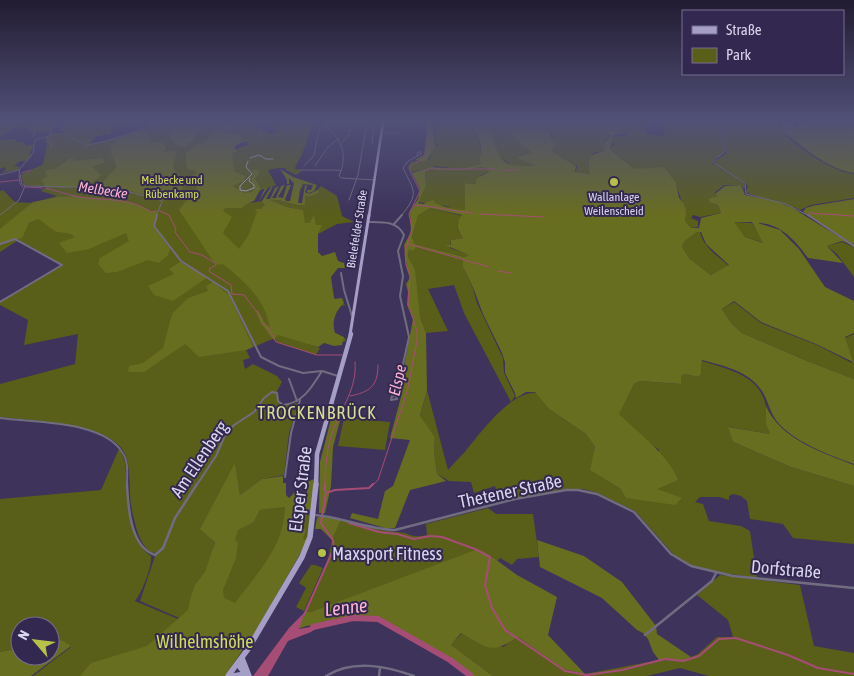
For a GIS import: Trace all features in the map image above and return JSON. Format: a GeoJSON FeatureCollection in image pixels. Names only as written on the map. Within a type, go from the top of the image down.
{"type":"FeatureCollection","features":[{"type":"Feature","properties":{"kind":"main road","name":"Bielefelder Straße"},"geometry":{"type":"LineString","coordinates":[[360,280],[379,154]]}},
{"type":"Feature","properties":{"kind":"main road","name":"Elsper Straße"},"geometry":{"type":"LineString","coordinates":[[242,658],[302,557],[310,537],[316,515],[317,454],[340,376],[354,317],[360,280]]}},
{"type":"Feature","properties":{"kind":"main road"},"geometry":{"type":"LineString","coordinates":[[242,658],[240,665],[243,673]]}},
{"type":"Feature","properties":{"kind":"main road"},"geometry":{"type":"LineString","coordinates":[[228,676],[242,658]]}},
{"type":"Feature","properties":{"kind":"street"},"geometry":{"type":"LineString","coordinates":[[0,175],[19,170],[33,154]]}},
{"type":"Feature","properties":{"kind":"street"},"geometry":{"type":"LineString","coordinates":[[343,154],[344,160],[340,177],[375,180]]}},
{"type":"Feature","properties":{"kind":"street"},"geometry":{"type":"LineString","coordinates":[[349,200],[357,179],[362,154]]}},
{"type":"Feature","properties":{"kind":"street"},"geometry":{"type":"LineString","coordinates":[[724,154],[715,159],[714,163],[745,183],[746,194],[792,207],[854,246]]}},
{"type":"Feature","properties":{"kind":"street"},"geometry":{"type":"LineString","coordinates":[[304,166],[310,157],[320,155],[315,166]]}},
{"type":"Feature","properties":{"kind":"street"},"geometry":{"type":"LineString","coordinates":[[394,224],[406,211],[414,191],[413,185],[403,168],[406,163],[417,156]]}},
{"type":"Feature","properties":{"kind":"street"},"geometry":{"type":"LineString","coordinates":[[19,170],[22,184],[25,186],[46,188],[114,188],[160,200],[162,202],[154,221],[154,226],[181,261],[220,285],[229,293],[261,357],[279,366],[303,373],[322,371],[340,376]]}},
{"type":"Feature","properties":{"kind":"street"},"geometry":{"type":"LineString","coordinates":[[301,170],[341,171]]}},
{"type":"Feature","properties":{"kind":"street"},"geometry":{"type":"LineString","coordinates":[[0,215],[21,198],[25,186]]}},
{"type":"Feature","properties":{"kind":"street"},"geometry":{"type":"LineString","coordinates":[[369,222],[394,224],[401,228],[404,235],[398,250],[403,276],[400,296],[409,337],[396,396]]}},
{"type":"Feature","properties":{"kind":"street"},"geometry":{"type":"LineString","coordinates":[[0,244],[15,239],[62,265],[0,302]]}},
{"type":"Feature","properties":{"kind":"street"},"geometry":{"type":"LineString","coordinates":[[341,273],[344,298],[350,305],[351,316],[354,317]]}},
{"type":"Feature","properties":{"kind":"street"},"geometry":{"type":"LineString","coordinates":[[285,476],[290,432],[298,401],[322,371]]}},
{"type":"Feature","properties":{"kind":"street"},"geometry":{"type":"LineString","coordinates":[[289,379],[292,384],[294,397],[298,401]]}},
{"type":"Feature","properties":{"kind":"street","name":"Am Ellenberg"},"geometry":{"type":"LineString","coordinates":[[0,418],[49,423],[85,430],[100,434],[114,443],[122,451],[125,458],[128,498],[138,541],[145,551],[154,555],[163,548],[175,518],[216,456],[230,429],[254,412],[264,398],[272,392],[277,392],[278,401],[283,404],[298,401]]}},
{"type":"Feature","properties":{"kind":"street","name":"Thetener Straße"},"geometry":{"type":"LineString","coordinates":[[316,515],[326,515],[381,529],[394,530],[515,499],[566,490],[586,491],[611,500],[634,512],[671,554],[681,562],[716,573]]}},
{"type":"Feature","properties":{"kind":"street"},"geometry":{"type":"LineString","coordinates":[[645,635],[712,581],[716,573]]}},
{"type":"Feature","properties":{"kind":"street","name":"Dorfstraße"},"geometry":{"type":"LineString","coordinates":[[716,573],[854,588]]}},
{"type":"Feature","properties":{"kind":"street"},"geometry":{"type":"LineString","coordinates":[[326,676],[340,668],[352,665],[380,668],[414,676]]}},
{"type":"Feature","properties":{"kind":"street"},"geometry":{"type":"LineString","coordinates":[[379,676],[380,668]]}},
{"type":"Feature","properties":{"kind":"green space"},"geometry":{"type":"Polygon","coordinates":[[[0,154],[32,155],[27,161],[20,161],[14,166],[20,167],[18,170],[0,173],[6,170],[5,167],[0,169],[0,154]]]}},
{"type":"Feature","properties":{"kind":"green space","name":"Melbecke und Rübenkamp"},"geometry":{"type":"Polygon","coordinates":[[[45,154],[302,154],[295,169],[303,170],[296,175],[286,170],[286,168],[268,170],[276,185],[257,191],[250,203],[262,201],[302,214],[302,210],[287,207],[270,200],[304,205],[305,196],[311,196],[321,186],[337,196],[342,216],[354,222],[337,224],[318,234],[321,225],[316,225],[314,216],[310,222],[305,223],[308,243],[328,270],[335,301],[346,305],[333,307],[330,330],[345,338],[346,341],[338,343],[299,340],[320,348],[316,355],[277,342],[275,338],[246,350],[250,358],[243,360],[245,369],[253,364],[277,376],[282,382],[276,393],[278,402],[283,405],[299,403],[289,433],[284,475],[262,479],[240,495],[235,464],[212,552],[219,537],[254,522],[260,510],[283,507],[312,507],[308,535],[304,547],[227,676],[33,676],[46,666],[60,666],[60,655],[71,647],[60,640],[60,616],[10,616],[10,650],[0,652],[0,499],[101,490],[119,449],[125,466],[131,523],[139,542],[151,556],[146,580],[135,601],[179,618],[140,601],[156,553],[150,552],[146,548],[138,533],[131,504],[127,460],[117,443],[104,435],[87,429],[49,422],[0,417],[0,384],[75,364],[78,334],[24,345],[28,320],[0,305],[0,302],[63,265],[17,239],[29,223],[37,220],[28,223],[15,239],[17,241],[0,252],[0,191],[3,190],[15,202],[33,203],[57,196],[41,191],[46,187],[24,185],[21,175],[43,164],[45,154]]]}},
{"type":"Feature","properties":{"kind":"green space"},"geometry":{"type":"Polygon","coordinates":[[[77,154],[71,161],[102,158],[105,162],[92,167],[101,175],[96,180],[83,186],[67,188],[45,187],[42,180],[48,176],[45,174],[46,170],[55,169],[77,154]]]}},
{"type":"Feature","properties":{"kind":"green space","name":"Melbecke und Rübenkamp"},"geometry":{"type":"Polygon","coordinates":[[[111,154],[176,154],[173,167],[183,184],[182,191],[173,198],[163,201],[132,191],[98,187],[117,167],[111,154]]]}},
{"type":"Feature","properties":{"kind":"green space"},"geometry":{"type":"Polygon","coordinates":[[[186,154],[232,154],[234,171],[245,176],[244,181],[232,186],[244,193],[252,192],[255,186],[251,182],[253,172],[251,170],[259,170],[260,172],[255,179],[261,189],[264,188],[260,190],[254,201],[242,208],[225,208],[223,211],[232,217],[223,233],[239,249],[248,236],[257,212],[255,209],[261,209],[265,205],[262,201],[270,187],[273,186],[266,199],[270,199],[275,188],[279,186],[272,198],[276,198],[281,186],[285,185],[278,197],[283,198],[287,185],[291,185],[285,199],[290,201],[294,183],[289,178],[289,184],[287,184],[287,180],[280,169],[293,177],[317,185],[314,191],[309,193],[318,190],[318,193],[305,196],[305,205],[270,200],[287,207],[303,210],[305,223],[310,222],[314,215],[316,225],[322,225],[318,234],[318,252],[322,256],[335,252],[338,261],[344,263],[345,268],[338,268],[331,277],[334,299],[342,298],[344,303],[334,321],[335,333],[344,337],[342,345],[334,346],[324,343],[318,347],[278,335],[275,338],[276,342],[266,331],[257,313],[257,309],[264,322],[270,328],[264,308],[259,300],[223,264],[218,265],[213,261],[179,210],[196,193],[198,182],[193,180],[192,176],[197,173],[195,170],[189,170],[186,165],[186,154]],[[301,184],[303,185],[300,190],[298,203],[302,203],[305,185],[307,186],[305,192],[309,193],[307,192],[308,188],[308,190],[311,190],[313,185],[301,184]]]}},
{"type":"Feature","properties":{"kind":"green space"},"geometry":{"type":"Polygon","coordinates":[[[431,154],[480,154],[479,157],[481,164],[460,169],[435,166],[411,172],[408,167],[411,162],[430,159],[431,154]]]}},
{"type":"Feature","properties":{"kind":"green space"},"geometry":{"type":"Polygon","coordinates":[[[431,154],[424,162],[415,160],[431,154]]]}},
{"type":"Feature","properties":{"kind":"green space"},"geometry":{"type":"Polygon","coordinates":[[[480,154],[498,154],[505,162],[522,166],[535,165],[516,158],[527,154],[555,154],[576,166],[575,172],[590,174],[588,163],[592,155],[615,154],[634,169],[664,167],[676,183],[679,198],[685,209],[685,221],[691,228],[699,228],[701,218],[721,213],[718,205],[711,203],[708,199],[718,196],[715,194],[725,186],[741,185],[745,195],[775,201],[791,207],[852,245],[842,241],[827,246],[843,263],[808,258],[793,239],[780,230],[799,249],[825,287],[854,301],[854,333],[845,337],[853,362],[816,344],[761,322],[734,301],[722,309],[732,324],[742,333],[854,379],[854,464],[815,448],[788,432],[777,421],[757,384],[743,374],[702,360],[701,374],[698,377],[685,374],[681,376],[681,384],[640,381],[634,384],[619,414],[660,453],[674,471],[678,480],[657,489],[682,498],[675,505],[626,498],[621,489],[590,470],[595,447],[586,434],[549,409],[535,392],[526,392],[516,398],[505,373],[505,362],[502,353],[463,267],[463,259],[416,247],[413,251],[409,249],[408,257],[415,270],[420,317],[426,333],[427,390],[420,416],[435,437],[434,451],[437,474],[446,481],[410,490],[395,528],[385,528],[350,518],[352,513],[378,519],[385,491],[393,486],[410,440],[390,438],[401,397],[399,394],[413,319],[407,305],[408,292],[406,284],[410,278],[404,245],[411,232],[410,212],[418,199],[420,189],[412,173],[430,167],[460,169],[481,164],[479,157],[480,154]],[[482,167],[464,170],[433,170],[432,168],[425,170],[426,186],[418,203],[423,204],[433,200],[435,203],[446,207],[465,210],[465,183],[475,184],[477,178],[489,172],[488,169],[482,167]],[[430,208],[418,215],[412,237],[415,244],[464,257],[469,255],[445,245],[451,245],[451,240],[463,238],[458,227],[458,221],[462,215],[430,208]],[[734,222],[745,237],[763,243],[752,222],[734,222]],[[758,223],[780,230],[773,226],[758,223]],[[697,232],[684,242],[682,247],[690,259],[711,275],[729,265],[706,244],[701,232],[697,232]]]}},
{"type":"Feature","properties":{"kind":"green space"},"geometry":{"type":"Polygon","coordinates":[[[497,154],[527,154],[516,158],[535,165],[514,167],[497,154]]]}},
{"type":"Feature","properties":{"kind":"green space"},"geometry":{"type":"Polygon","coordinates":[[[555,154],[593,154],[588,163],[590,174],[576,172],[577,166],[555,154]]]}},
{"type":"Feature","properties":{"kind":"green space"},"geometry":{"type":"Polygon","coordinates":[[[615,154],[723,154],[714,159],[713,164],[743,182],[745,186],[744,189],[741,185],[724,185],[714,193],[719,196],[711,203],[718,205],[721,213],[700,217],[693,215],[691,218],[698,221],[698,227],[691,228],[685,221],[684,207],[676,183],[634,169],[615,154]]]}},
{"type":"Feature","properties":{"kind":"green space"},"geometry":{"type":"Polygon","coordinates":[[[726,154],[809,154],[834,168],[854,174],[854,198],[811,205],[800,210],[759,197],[746,192],[748,187],[746,183],[715,165],[716,160],[726,154]]]}},
{"type":"Feature","properties":{"kind":"green space"},"geometry":{"type":"Polygon","coordinates":[[[811,154],[854,154],[854,173],[833,167],[811,154]]]}},
{"type":"Feature","properties":{"kind":"green space"},"geometry":{"type":"Polygon","coordinates":[[[482,167],[488,169],[489,172],[481,175],[475,184],[465,183],[466,210],[454,210],[446,206],[418,202],[426,186],[425,170],[432,168],[433,170],[464,170],[482,167]]]}},
{"type":"Feature","properties":{"kind":"green space"},"geometry":{"type":"Polygon","coordinates":[[[265,188],[268,188],[259,201],[265,188]]]}},
{"type":"Feature","properties":{"kind":"green space"},"geometry":{"type":"Polygon","coordinates":[[[76,196],[125,201],[151,212],[157,211],[153,226],[170,249],[168,255],[159,263],[148,260],[117,272],[106,273],[98,264],[100,258],[129,241],[126,233],[89,249],[67,253],[59,243],[75,237],[55,231],[38,219],[29,223],[22,238],[0,243],[0,229],[33,202],[76,196]]]}},
{"type":"Feature","properties":{"kind":"green space"},"geometry":{"type":"Polygon","coordinates":[[[854,199],[854,245],[803,212],[806,208],[812,206],[854,199]]]}},
{"type":"Feature","properties":{"kind":"green space"},"geometry":{"type":"Polygon","coordinates":[[[430,208],[463,216],[458,222],[457,227],[463,238],[451,240],[450,248],[470,255],[464,257],[415,244],[412,237],[418,214],[430,208]]]}},
{"type":"Feature","properties":{"kind":"green space"},"geometry":{"type":"Polygon","coordinates":[[[733,222],[752,223],[764,243],[745,237],[733,222]]]}},
{"type":"Feature","properties":{"kind":"green space"},"geometry":{"type":"Polygon","coordinates":[[[697,232],[700,232],[704,242],[711,251],[729,266],[711,275],[690,259],[682,247],[684,242],[697,232]]]}},
{"type":"Feature","properties":{"kind":"green space"},"geometry":{"type":"Polygon","coordinates":[[[842,242],[854,247],[854,277],[837,254],[827,246],[842,242]]]}},
{"type":"Feature","properties":{"kind":"green space"},"geometry":{"type":"Polygon","coordinates":[[[416,247],[464,259],[463,267],[477,303],[503,358],[504,373],[515,396],[511,402],[464,313],[454,285],[428,289],[448,331],[426,333],[420,317],[408,257],[409,249],[416,247]]]}},
{"type":"Feature","properties":{"kind":"green space"},"geometry":{"type":"Polygon","coordinates":[[[180,262],[205,276],[205,279],[173,301],[154,295],[148,286],[174,274],[169,269],[180,262]]]}},
{"type":"Feature","properties":{"kind":"green space"},"geometry":{"type":"Polygon","coordinates":[[[213,282],[229,295],[253,347],[246,350],[199,357],[185,344],[144,372],[128,372],[129,366],[143,363],[163,348],[172,314],[188,298],[208,291],[206,286],[213,282]]]}},
{"type":"Feature","properties":{"kind":"green space"},"geometry":{"type":"Polygon","coordinates":[[[734,302],[761,323],[817,345],[852,363],[845,338],[854,334],[854,379],[742,333],[732,324],[722,309],[734,302]]]}},
{"type":"Feature","properties":{"kind":"green space"},"geometry":{"type":"Polygon","coordinates":[[[702,361],[742,375],[757,387],[763,396],[770,434],[729,427],[733,442],[791,467],[854,486],[854,544],[793,538],[783,524],[750,519],[747,501],[741,496],[733,494],[729,496],[729,500],[719,497],[700,497],[695,502],[703,504],[709,521],[741,526],[750,531],[757,578],[723,573],[693,566],[676,557],[635,511],[595,492],[583,489],[565,489],[500,502],[495,486],[474,493],[471,482],[449,481],[437,474],[434,451],[435,437],[420,417],[427,390],[448,470],[496,415],[517,398],[537,393],[549,409],[586,434],[595,447],[591,470],[621,489],[656,489],[659,450],[645,440],[618,414],[634,384],[640,381],[681,384],[681,376],[685,374],[698,377],[701,374],[702,361]]]}},
{"type":"Feature","properties":{"kind":"green space"},"geometry":{"type":"Polygon","coordinates":[[[344,406],[333,447],[331,486],[325,513],[319,513],[320,462],[332,415],[339,415],[344,406]]]}},
{"type":"Feature","properties":{"kind":"green space"},"geometry":{"type":"Polygon","coordinates":[[[766,406],[773,418],[792,436],[816,450],[854,465],[854,486],[791,467],[733,442],[728,427],[770,434],[766,424],[766,406]]]}},
{"type":"Feature","properties":{"kind":"green space"},"geometry":{"type":"Polygon","coordinates":[[[344,418],[390,422],[385,450],[338,446],[344,418]]]}},
{"type":"Feature","properties":{"kind":"green space","name":"Wilhelmshöhe"},"geometry":{"type":"Polygon","coordinates":[[[235,463],[240,495],[262,479],[283,476],[283,483],[286,483],[286,495],[289,498],[296,491],[307,493],[307,482],[314,479],[312,510],[307,511],[303,529],[306,529],[303,539],[307,540],[304,547],[256,631],[224,676],[80,676],[91,663],[147,646],[188,610],[195,585],[205,572],[215,542],[200,529],[235,463]],[[285,507],[260,510],[254,522],[238,530],[235,540],[238,543],[236,558],[223,590],[224,598],[235,603],[261,570],[275,547],[284,521],[285,507]]]}},
{"type":"Feature","properties":{"kind":"green space"},"geometry":{"type":"Polygon","coordinates":[[[488,508],[496,514],[533,514],[539,557],[517,559],[512,565],[500,558],[497,561],[491,556],[311,612],[305,612],[328,561],[332,540],[341,520],[382,530],[421,536],[427,535],[426,524],[488,508]]]}},
{"type":"Feature","properties":{"kind":"green space"},"geometry":{"type":"Polygon","coordinates":[[[320,516],[341,520],[332,540],[321,529],[315,529],[317,518],[320,516]]]}},
{"type":"Feature","properties":{"kind":"green space"},"geometry":{"type":"Polygon","coordinates":[[[537,540],[584,556],[622,582],[656,626],[657,634],[691,657],[681,661],[659,660],[643,633],[637,630],[602,598],[540,567],[537,540]]]}},
{"type":"Feature","properties":{"kind":"green space"},"geometry":{"type":"Polygon","coordinates":[[[478,549],[517,575],[557,597],[548,635],[585,674],[563,669],[518,637],[509,643],[495,648],[483,645],[461,633],[451,645],[493,676],[474,676],[381,620],[362,619],[306,626],[298,629],[305,612],[311,612],[478,549]]]}},
{"type":"Feature","properties":{"kind":"green space"},"geometry":{"type":"Polygon","coordinates":[[[311,565],[323,568],[304,611],[296,607],[306,588],[299,583],[311,565]]]}},
{"type":"Feature","properties":{"kind":"green space"},"geometry":{"type":"Polygon","coordinates":[[[720,575],[800,585],[814,646],[854,653],[854,676],[709,676],[680,668],[647,676],[493,676],[451,645],[462,633],[503,647],[518,637],[563,669],[585,674],[659,660],[681,661],[698,654],[717,637],[733,637],[728,620],[697,595],[720,575]]]}},
{"type":"Feature","properties":{"kind":"green space"},"geometry":{"type":"Polygon","coordinates":[[[60,640],[71,646],[60,654],[60,640]]]}},
{"type":"Feature","properties":{"kind":"green space"},"geometry":{"type":"Polygon","coordinates":[[[10,650],[10,666],[44,666],[31,676],[0,676],[0,652],[10,650]]]}},
{"type":"Feature","properties":{"kind":"shaded area"},"geometry":{"type":"Polygon","coordinates":[[[305,612],[299,629],[321,625],[311,632],[288,641],[268,676],[253,676],[289,628],[305,612]]]}},
{"type":"Feature","properties":{"kind":"waterway","name":"Elspe"},"geometry":{"type":"LineString","coordinates":[[372,486],[378,480],[407,392],[417,341],[417,331],[408,303],[410,276],[406,265],[405,252],[412,228],[409,214],[420,191],[409,169],[427,154]]}},
{"type":"Feature","properties":{"kind":"waterway"},"geometry":{"type":"LineString","coordinates":[[424,171],[433,168],[442,170]]}},
{"type":"Feature","properties":{"kind":"waterway"},"geometry":{"type":"LineString","coordinates":[[445,169],[495,169]]}},
{"type":"Feature","properties":{"kind":"waterway","name":"Melbecke"},"geometry":{"type":"LineString","coordinates":[[22,173],[31,170]]}},
{"type":"Feature","properties":{"kind":"waterway"},"geometry":{"type":"LineString","coordinates":[[501,170],[518,170]]}},
{"type":"Feature","properties":{"kind":"waterway","name":"Melbecke"},"geometry":{"type":"LineString","coordinates":[[19,175],[20,180]]}},
{"type":"Feature","properties":{"kind":"waterway"},"geometry":{"type":"LineString","coordinates":[[0,182],[20,180]]}},
{"type":"Feature","properties":{"kind":"waterway","name":"Melbecke"},"geometry":{"type":"LineString","coordinates":[[20,180],[23,187]]}},
{"type":"Feature","properties":{"kind":"waterway","name":"Melbecke"},"geometry":{"type":"LineString","coordinates":[[26,187],[43,188]]}},
{"type":"Feature","properties":{"kind":"waterway","name":"Melbecke"},"geometry":{"type":"LineString","coordinates":[[46,188],[80,197],[117,200],[143,207],[151,212],[156,211]]}},
{"type":"Feature","properties":{"kind":"waterway"},"geometry":{"type":"LineString","coordinates":[[414,205],[474,213]]}},
{"type":"Feature","properties":{"kind":"waterway","name":"Melbecke"},"geometry":{"type":"LineString","coordinates":[[160,211],[169,215],[176,229],[175,232],[190,252],[202,255],[215,263],[216,265],[209,269],[210,272],[231,285],[232,294],[244,295],[262,319],[261,322],[267,326],[276,342],[317,355],[342,355]]}},
{"type":"Feature","properties":{"kind":"waterway"},"geometry":{"type":"LineString","coordinates":[[808,213],[854,216]]}},
{"type":"Feature","properties":{"kind":"waterway"},"geometry":{"type":"LineString","coordinates":[[480,214],[544,217]]}},
{"type":"Feature","properties":{"kind":"waterway"},"geometry":{"type":"LineString","coordinates":[[408,244],[489,267]]}},
{"type":"Feature","properties":{"kind":"waterway"},"geometry":{"type":"LineString","coordinates":[[498,271],[511,273]]}},
{"type":"Feature","properties":{"kind":"waterway","name":"Melbecke"},"geometry":{"type":"LineString","coordinates":[[325,486],[330,442],[334,428],[352,388],[355,362]]}},
{"type":"Feature","properties":{"kind":"waterway"},"geometry":{"type":"LineString","coordinates":[[350,396],[372,387],[378,372],[378,365]]}},
{"type":"Feature","properties":{"kind":"waterway","name":"Elspe"},"geometry":{"type":"LineString","coordinates":[[304,615],[334,548],[333,540],[321,523],[326,493],[335,490],[369,488],[373,484]]}},
{"type":"Feature","properties":{"kind":"waterway","name":"Melbecke"},"geometry":{"type":"LineString","coordinates":[[325,486],[325,491]]}},
{"type":"Feature","properties":{"kind":"waterway"},"geometry":{"type":"LineString","coordinates":[[349,523],[379,532],[397,534],[414,539],[431,536],[442,537],[475,549],[490,557],[485,585],[492,608],[505,630],[565,671],[587,675],[622,670],[665,659],[683,661],[699,656],[719,639],[736,638],[788,655],[818,668],[854,674]]}},
{"type":"Feature","properties":{"kind":"waterway","name":"Lenne"},"geometry":{"type":"LineString","coordinates":[[313,627],[353,618],[378,619],[450,660],[471,676]]}},
{"type":"Feature","properties":{"kind":"railway"},"geometry":{"type":"LineString","coordinates":[[250,158],[259,155],[266,159],[273,159]]}},
{"type":"Feature","properties":{"kind":"railway"},"geometry":{"type":"LineString","coordinates":[[248,161],[246,167],[252,174],[240,186],[240,190],[246,191],[254,188],[254,185],[249,181],[250,178]]}},
{"type":"Feature","properties":{"kind":"place","name":"Wallanlage Weilenscheid"},"geometry":{"type":"Point","coordinates":[614,182]}},
{"type":"Feature","properties":{"kind":"place","name":"Maxsport Fitness"},"geometry":{"type":"Point","coordinates":[322,553]}},
{"type":"Feature","properties":{"kind":"district","name":"TROCKENBRÜCK"},"geometry":{"type":"Point","coordinates":[317,412]}}]}
